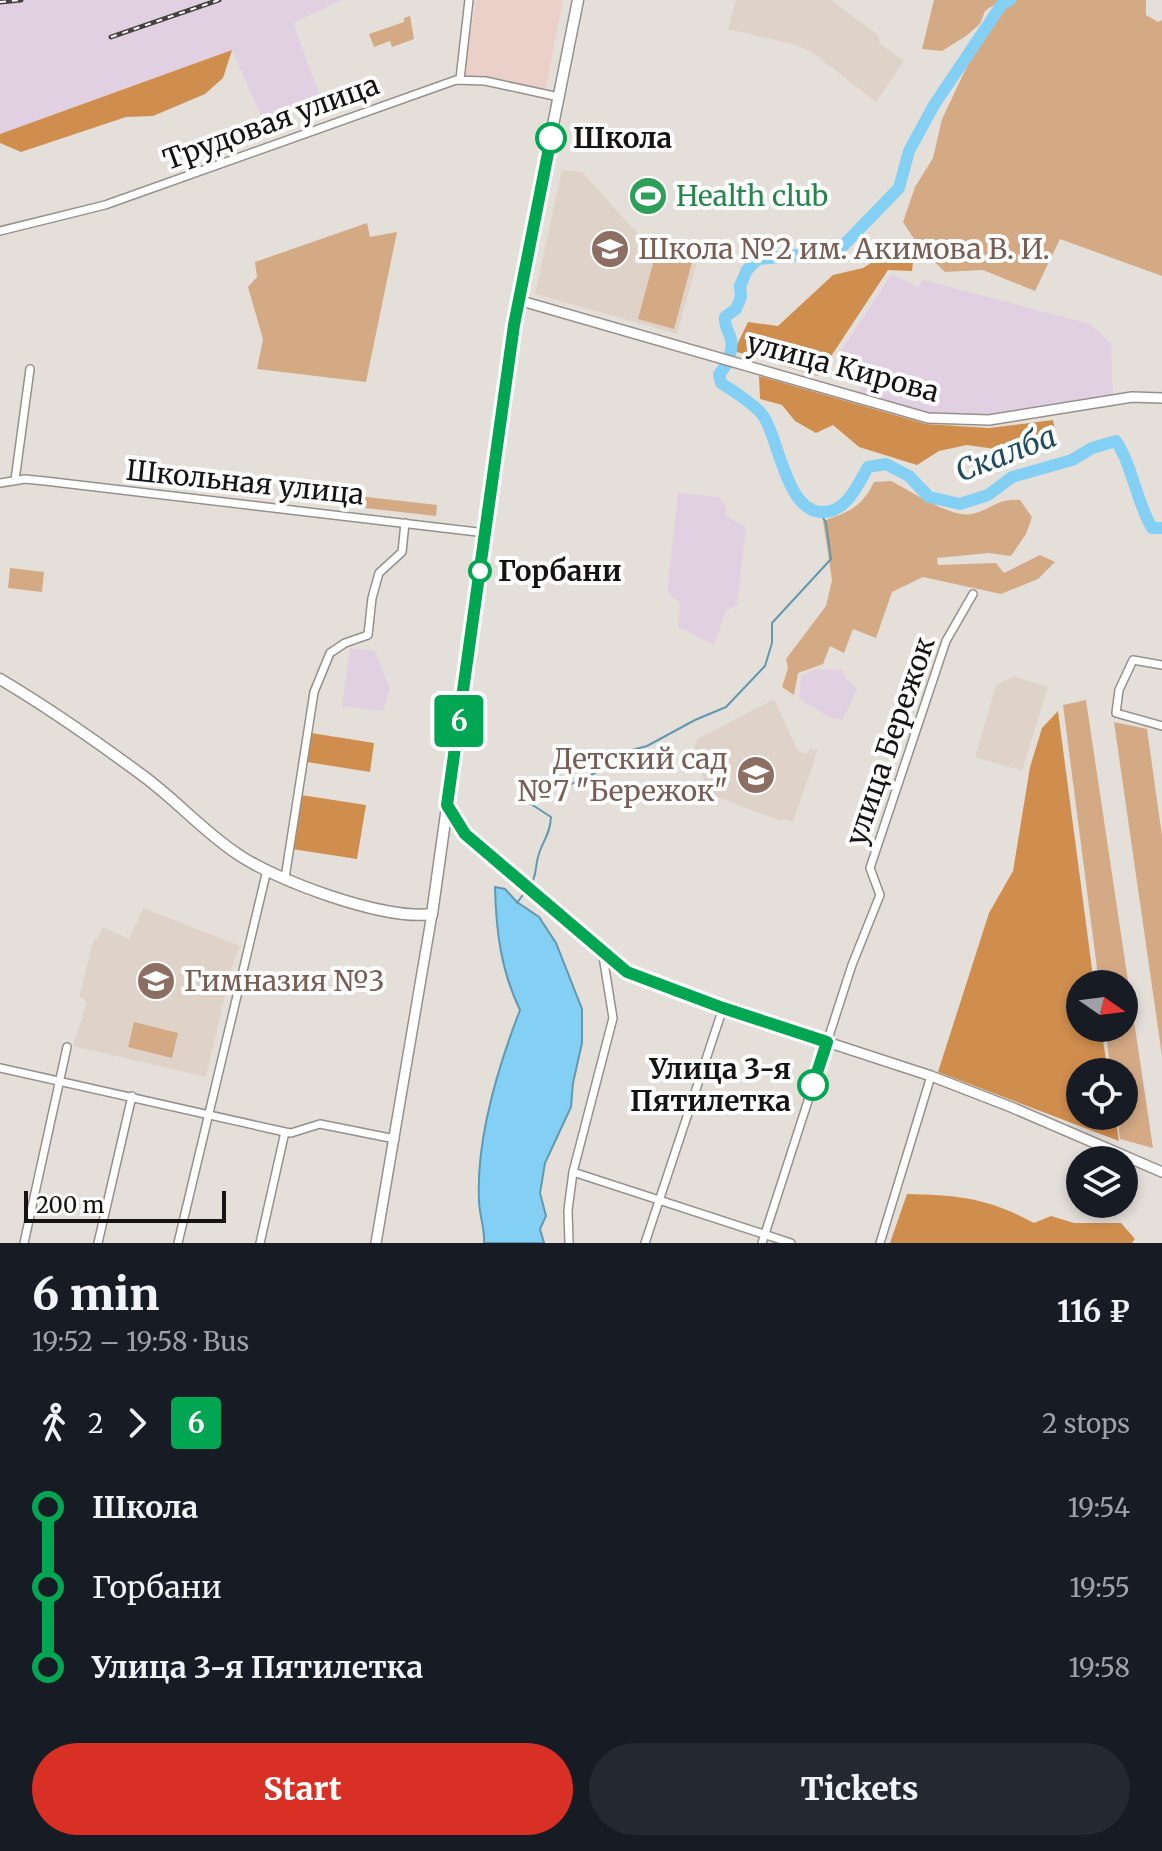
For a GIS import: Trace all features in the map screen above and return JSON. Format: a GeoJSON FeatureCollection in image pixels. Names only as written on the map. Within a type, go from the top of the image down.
{"type":"FeatureCollection","features":[{"type":"Feature","properties":{"kind":"main road"},"geometry":{"type":"LineString","coordinates":[[0,679],[144,776],[193,821],[238,855],[285,878],[367,907],[405,915],[432,914],[518,300],[578,0]]}},
{"type":"Feature","properties":{"kind":"street"},"geometry":{"type":"LineString","coordinates":[[460,79],[469,0]]}},
{"type":"Feature","properties":{"kind":"street","name":"Трудовая улица"},"geometry":{"type":"LineString","coordinates":[[0,231],[105,205],[460,79],[485,81],[559,97]]}},
{"type":"Feature","properties":{"kind":"street","name":"улица Кирова"},"geometry":{"type":"LineString","coordinates":[[518,300],[928,418],[989,420],[1132,397],[1162,398]]}},
{"type":"Feature","properties":{"kind":"street"},"geometry":{"type":"LineString","coordinates":[[15,480],[30,369]]}},
{"type":"Feature","properties":{"kind":"street","name":"Школьная улица"},"geometry":{"type":"LineString","coordinates":[[0,483],[45,481],[486,533]]}},
{"type":"Feature","properties":{"kind":"street"},"geometry":{"type":"LineString","coordinates":[[285,878],[314,692],[330,653],[345,643],[368,635],[372,598],[379,573],[402,552],[405,523]]}},
{"type":"Feature","properties":{"kind":"street","name":"улица Бережок"},"geometry":{"type":"LineString","coordinates":[[827,1042],[852,965],[880,895],[870,868],[946,641],[973,594]]}},
{"type":"Feature","properties":{"kind":"street"},"geometry":{"type":"LineString","coordinates":[[1162,665],[1133,660],[1119,690],[1116,713],[1162,726]]}},
{"type":"Feature","properties":{"kind":"street"},"geometry":{"type":"LineString","coordinates":[[447,805],[465,834],[627,972],[723,1008],[931,1076],[1162,1172]]}},
{"type":"Feature","properties":{"kind":"street"},"geometry":{"type":"LineString","coordinates":[[443,834],[465,834]]}},
{"type":"Feature","properties":{"kind":"street"},"geometry":{"type":"LineString","coordinates":[[178,1243],[267,870]]}},
{"type":"Feature","properties":{"kind":"street"},"geometry":{"type":"LineString","coordinates":[[376,1243],[432,914]]}},
{"type":"Feature","properties":{"kind":"street"},"geometry":{"type":"LineString","coordinates":[[569,1243],[568,1210],[573,1172],[613,1018],[602,950]]}},
{"type":"Feature","properties":{"kind":"street"},"geometry":{"type":"LineString","coordinates":[[645,1243],[723,1008]]}},
{"type":"Feature","properties":{"kind":"street"},"geometry":{"type":"LineString","coordinates":[[764,1239],[827,1042]]}},
{"type":"Feature","properties":{"kind":"street"},"geometry":{"type":"LineString","coordinates":[[24,1243],[67,1047]]}},
{"type":"Feature","properties":{"kind":"street"},"geometry":{"type":"LineString","coordinates":[[0,1068],[285,1132],[320,1124],[395,1139]]}},
{"type":"Feature","properties":{"kind":"street"},"geometry":{"type":"LineString","coordinates":[[880,1243],[931,1076]]}},
{"type":"Feature","properties":{"kind":"street"},"geometry":{"type":"LineString","coordinates":[[98,1243],[132,1096]]}},
{"type":"Feature","properties":{"kind":"street"},"geometry":{"type":"LineString","coordinates":[[260,1243],[285,1132]]}},
{"type":"Feature","properties":{"kind":"street"},"geometry":{"type":"LineString","coordinates":[[573,1172],[764,1239],[791,1243]]}},
{"type":"Feature","properties":{"kind":"shaded area"},"geometry":{"type":"Polygon","coordinates":[[[0,0],[342,0],[293,23],[320,96],[262,118],[232,50],[0,134],[0,0]]]}},
{"type":"Feature","properties":{"kind":"shaded area"},"geometry":{"type":"Polygon","coordinates":[[[476,0],[563,0],[545,92],[463,76],[476,0]]]}},
{"type":"Feature","properties":{"kind":"shaded area"},"geometry":{"type":"Polygon","coordinates":[[[736,0],[831,0],[878,35],[880,44],[904,61],[876,102],[813,53],[796,45],[728,29],[736,0]]]}},
{"type":"Feature","properties":{"kind":"shaded area"},"geometry":{"type":"Polygon","coordinates":[[[934,0],[1001,0],[985,11],[980,24],[942,51],[922,49],[934,0]]]}},
{"type":"Feature","properties":{"kind":"shaded area"},"geometry":{"type":"Polygon","coordinates":[[[1010,0],[1146,0],[1146,15],[1158,22],[1162,20],[1162,276],[1060,239],[1035,291],[983,270],[945,272],[920,248],[903,222],[915,187],[933,158],[942,119],[982,35],[1002,4],[1010,0]]]}},
{"type":"Feature","properties":{"kind":"shaded area"},"geometry":{"type":"Polygon","coordinates":[[[410,16],[414,39],[392,47],[390,41],[374,47],[369,34],[404,22],[404,18],[410,16]]]}},
{"type":"Feature","properties":{"kind":"shaded area"},"geometry":{"type":"Polygon","coordinates":[[[232,50],[223,78],[205,94],[153,116],[126,117],[21,152],[0,143],[0,134],[232,50]]]}},
{"type":"Feature","properties":{"kind":"shaded area","name":"Школа №2 им. Акимова В. И."},"geometry":{"type":"Polygon","coordinates":[[[562,170],[582,172],[639,235],[698,259],[677,334],[535,294],[562,170]]]}},
{"type":"Feature","properties":{"kind":"shaded area"},"geometry":{"type":"Polygon","coordinates":[[[367,223],[370,237],[397,232],[366,382],[257,369],[263,339],[248,287],[257,277],[255,262],[367,223]]]}},
{"type":"Feature","properties":{"kind":"shaded area"},"geometry":{"type":"Polygon","coordinates":[[[656,252],[692,262],[674,329],[638,319],[656,252]]]}},
{"type":"Feature","properties":{"kind":"shaded area"},"geometry":{"type":"Polygon","coordinates":[[[889,252],[914,254],[912,271],[888,270],[818,376],[734,351],[748,322],[778,326],[833,275],[863,268],[889,252]]]}},
{"type":"Feature","properties":{"kind":"shaded area"},"geometry":{"type":"Polygon","coordinates":[[[892,274],[918,287],[923,280],[1090,324],[1111,343],[1113,397],[991,417],[930,415],[856,396],[868,376],[836,358],[892,274]]]}},
{"type":"Feature","properties":{"kind":"shaded area"},"geometry":{"type":"Polygon","coordinates":[[[759,376],[926,424],[989,428],[1053,420],[1056,434],[1014,448],[967,445],[939,451],[917,465],[859,447],[833,425],[816,433],[795,421],[782,405],[760,399],[759,376]]]}},
{"type":"Feature","properties":{"kind":"shaded area"},"geometry":{"type":"Polygon","coordinates":[[[891,481],[953,512],[972,514],[1000,502],[1020,500],[1032,517],[1026,534],[1011,556],[989,553],[937,558],[938,565],[996,563],[1004,573],[1040,555],[1055,562],[1038,579],[1001,594],[923,577],[892,592],[876,638],[853,629],[844,653],[830,646],[823,664],[798,673],[794,695],[782,687],[788,668],[786,659],[826,606],[832,580],[823,521],[854,508],[874,482],[891,481]]]}},
{"type":"Feature","properties":{"kind":"shaded area"},"geometry":{"type":"Polygon","coordinates":[[[678,493],[719,497],[726,508],[725,515],[746,527],[737,605],[726,610],[714,645],[678,626],[680,603],[667,591],[678,493]]]}},
{"type":"Feature","properties":{"kind":"shaded area"},"geometry":{"type":"Polygon","coordinates":[[[358,496],[437,505],[436,516],[356,507],[358,496]]]}},
{"type":"Feature","properties":{"kind":"shaded area"},"geometry":{"type":"Polygon","coordinates":[[[10,568],[44,572],[42,592],[8,588],[10,568]]]}},
{"type":"Feature","properties":{"kind":"shaded area"},"geometry":{"type":"Polygon","coordinates":[[[350,648],[375,651],[390,689],[383,711],[342,706],[350,648]]]}},
{"type":"Feature","properties":{"kind":"shaded area"},"geometry":{"type":"Polygon","coordinates":[[[817,669],[843,670],[844,676],[857,689],[843,720],[828,717],[799,698],[801,676],[817,669]]]}},
{"type":"Feature","properties":{"kind":"shaded area"},"geometry":{"type":"Polygon","coordinates":[[[1014,676],[1048,687],[1022,771],[975,757],[996,685],[1014,676]]]}},
{"type":"Feature","properties":{"kind":"shaded area","name":"Детский сад №7 \"Бережок\""},"geometry":{"type":"Polygon","coordinates":[[[774,699],[798,751],[807,754],[810,748],[818,750],[793,822],[781,821],[711,795],[693,755],[697,739],[774,699]]]}},
{"type":"Feature","properties":{"kind":"shaded area"},"geometry":{"type":"Polygon","coordinates":[[[1086,700],[1126,970],[1097,970],[1063,705],[1086,700]]]}},
{"type":"Feature","properties":{"kind":"shaded area"},"geometry":{"type":"Polygon","coordinates":[[[1058,711],[1092,970],[1066,970],[1066,1042],[1103,1042],[1106,1058],[1066,1058],[1066,1121],[938,1072],[989,913],[1013,871],[1030,767],[1042,728],[1058,711]]]}},
{"type":"Feature","properties":{"kind":"shaded area"},"geometry":{"type":"Polygon","coordinates":[[[1114,722],[1147,729],[1162,836],[1162,1056],[1114,722]]]}},
{"type":"Feature","properties":{"kind":"shaded area"},"geometry":{"type":"Polygon","coordinates":[[[311,733],[374,743],[370,772],[307,762],[311,733]]]}},
{"type":"Feature","properties":{"kind":"shaded area"},"geometry":{"type":"Polygon","coordinates":[[[301,795],[366,805],[357,859],[292,849],[301,795]]]}},
{"type":"Feature","properties":{"kind":"shaded area","name":"Гимназия №3"},"geometry":{"type":"Polygon","coordinates":[[[143,908],[240,946],[232,966],[206,1077],[73,1046],[86,1005],[79,997],[94,938],[98,939],[102,927],[129,939],[143,908]]]}},
{"type":"Feature","properties":{"kind":"shaded area"},"geometry":{"type":"Polygon","coordinates":[[[134,1022],[178,1033],[172,1058],[128,1047],[134,1022]]]}},
{"type":"Feature","properties":{"kind":"shaded area"},"geometry":{"type":"Polygon","coordinates":[[[1107,1042],[1137,1042],[1153,1148],[1120,1139],[1119,1130],[1138,1130],[1138,1058],[1109,1058],[1107,1042]]]}},
{"type":"Feature","properties":{"kind":"shaded area"},"geometry":{"type":"Polygon","coordinates":[[[1090,1130],[1117,1130],[1119,1141],[1090,1130]]]}},
{"type":"Feature","properties":{"kind":"shaded area"},"geometry":{"type":"Polygon","coordinates":[[[907,1194],[942,1195],[987,1203],[1034,1223],[1051,1216],[1074,1223],[1121,1223],[1135,1239],[1132,1243],[890,1243],[907,1194]]]}},
{"type":"Feature","properties":{"kind":"water"},"geometry":{"type":"Polygon","coordinates":[[[495,887],[505,889],[517,902],[539,917],[556,943],[582,1009],[582,1043],[571,1107],[545,1163],[540,1193],[546,1216],[540,1229],[544,1243],[484,1243],[479,1200],[481,1152],[497,1079],[520,1010],[508,981],[501,950],[495,887]]]}},
{"type":"Feature","properties":{"kind":"waterway","name":"Скалба"},"geometry":{"type":"LineString","coordinates":[[1010,0],[1002,4],[934,105],[909,151],[899,188],[838,251],[758,259],[747,270],[736,309],[725,317],[732,346],[719,374],[721,383],[764,417],[792,488],[810,509],[831,511],[845,503],[868,467],[886,464],[909,476],[929,497],[960,504],[988,495],[1012,477],[1072,460],[1092,448],[1116,441],[1152,528],[1162,528]]}},
{"type":"Feature","properties":{"kind":"waterway"},"geometry":{"type":"LineString","coordinates":[[531,884],[551,817],[531,804],[542,783],[569,785],[599,771],[613,755],[647,746],[726,707],[765,666],[772,643],[772,623],[831,559],[826,523],[820,512]]}},
{"type":"Feature","properties":{"kind":"waterway"},"geometry":{"type":"LineString","coordinates":[[517,903],[525,892]]}},
{"type":"Feature","properties":{"kind":"railway"},"geometry":{"type":"LineString","coordinates":[[0,2],[21,0]]}},
{"type":"Feature","properties":{"kind":"railway"},"geometry":{"type":"LineString","coordinates":[[111,37],[219,0]]}},
{"type":"Feature","properties":{"kind":"bus line","name":"6"},"geometry":{"type":"LineString","coordinates":[[551,138],[514,325],[447,805],[465,834],[627,972],[827,1042],[813,1085]]}},
{"type":"Feature","properties":{"kind":"place","name":"Школа"},"geometry":{"type":"Point","coordinates":[551,138]}},
{"type":"Feature","properties":{"kind":"place","name":"Health club"},"geometry":{"type":"Point","coordinates":[648,196]}},
{"type":"Feature","properties":{"kind":"place","name":"Школа №2 им. Акимова В. И."},"geometry":{"type":"Point","coordinates":[610,249]}},
{"type":"Feature","properties":{"kind":"place","name":"Горбани"},"geometry":{"type":"Point","coordinates":[480,571]}},
{"type":"Feature","properties":{"kind":"place","name":"Детский сад №7 \"Бережок\""},"geometry":{"type":"Point","coordinates":[756,775]}},
{"type":"Feature","properties":{"kind":"place","name":"Гимназия №3"},"geometry":{"type":"Point","coordinates":[156,981]}},
{"type":"Feature","properties":{"kind":"place","name":"Улица 3-я Пятилетка"},"geometry":{"type":"Point","coordinates":[813,1085]}}]}
